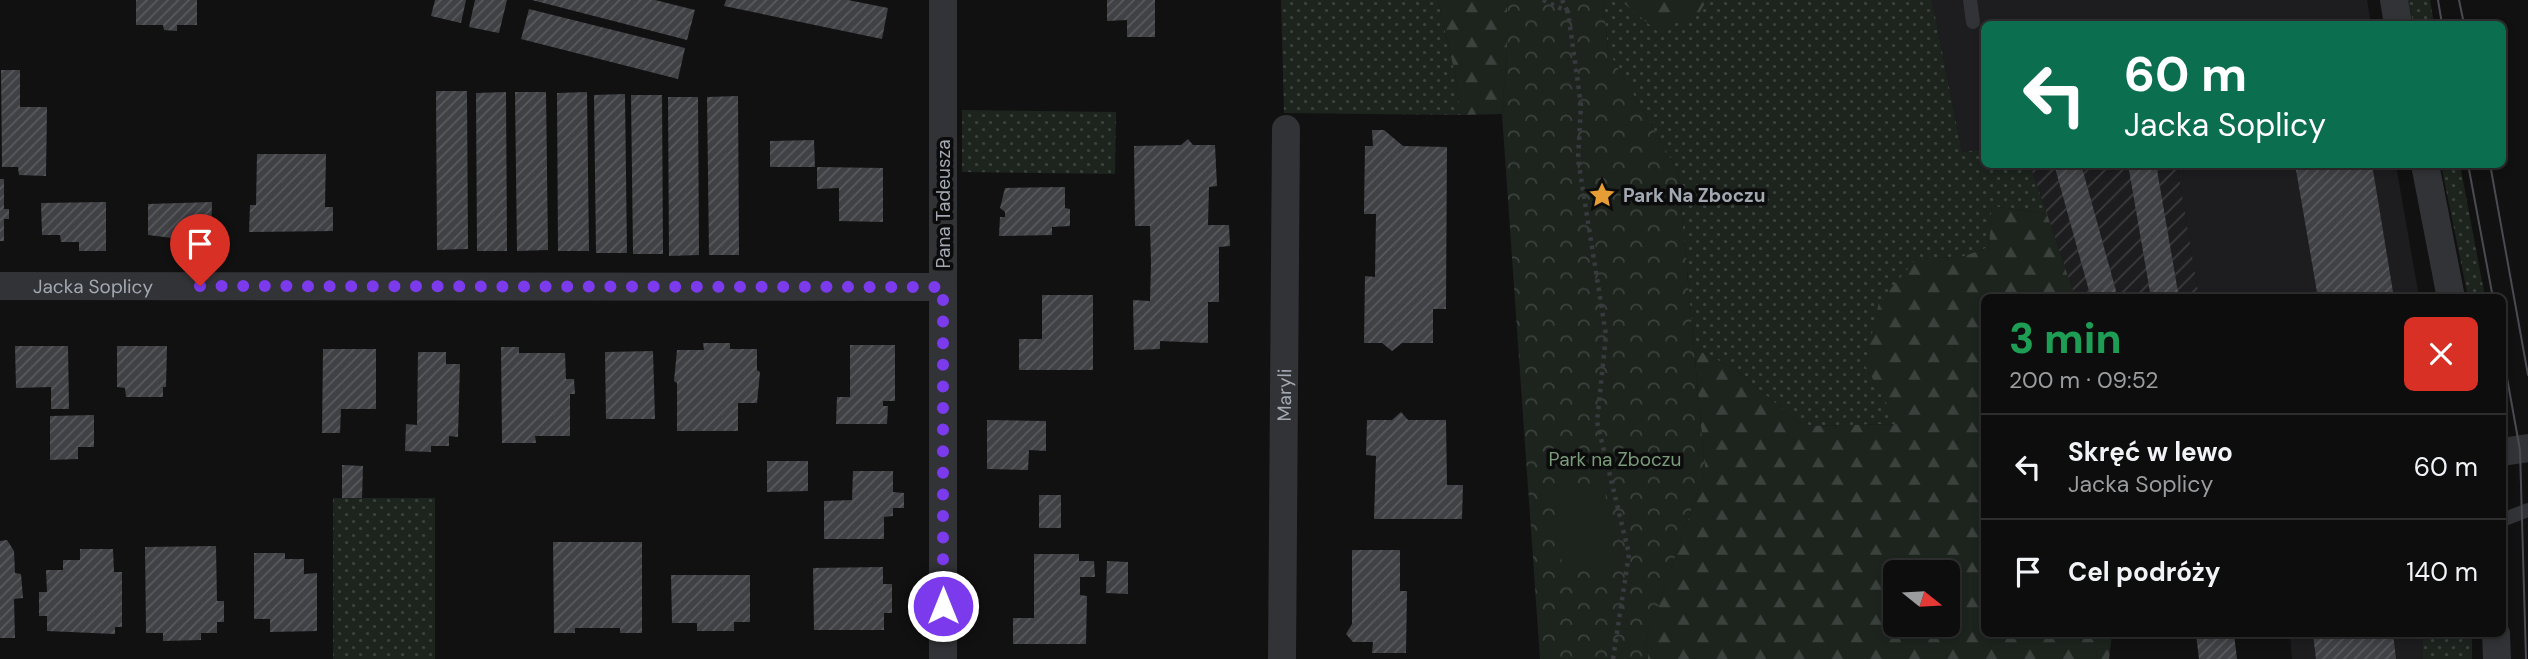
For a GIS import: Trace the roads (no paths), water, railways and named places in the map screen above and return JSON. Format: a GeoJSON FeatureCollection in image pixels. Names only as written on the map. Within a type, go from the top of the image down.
{"type":"FeatureCollection","features":[{"type":"Feature","properties":{"kind":"street","name":"Pana Tadeusza"},"geometry":{"type":"LineString","coordinates":[[943,0],[943,659]]}},
{"type":"Feature","properties":{"kind":"street"},"geometry":{"type":"LineString","coordinates":[[2393,0],[2397,21]]}},
{"type":"Feature","properties":{"kind":"street","name":"Maryli"},"geometry":{"type":"LineString","coordinates":[[1282,659],[1286,129]]}},
{"type":"Feature","properties":{"kind":"street"},"geometry":{"type":"LineString","coordinates":[[2426,168],[2450,294]]}},
{"type":"Feature","properties":{"kind":"street","name":"Jacka Soplicy"},"geometry":{"type":"LineString","coordinates":[[0,286],[943,287]]}},
{"type":"Feature","properties":{"kind":"street"},"geometry":{"type":"LineString","coordinates":[[2506,452],[2528,449]]}},
{"type":"Feature","properties":{"kind":"street"},"geometry":{"type":"LineString","coordinates":[[2496,637],[2497,659]]}},
{"type":"Feature","properties":{"kind":"lane"},"geometry":{"type":"LineString","coordinates":[[1970,0],[1973,22]]}},
{"type":"Feature","properties":{"kind":"lane"},"geometry":{"type":"LineString","coordinates":[[2506,518],[2528,510]]}},
{"type":"Feature","properties":{"kind":"tram line"},"geometry":{"type":"LineString","coordinates":[[2438,0],[2442,21]]}},
{"type":"Feature","properties":{"kind":"tram line"},"geometry":{"type":"LineString","coordinates":[[2459,0],[2463,21]]}},
{"type":"Feature","properties":{"kind":"tram line"},"geometry":{"type":"LineString","coordinates":[[2469,168],[2492,294]]}},
{"type":"Feature","properties":{"kind":"tram line"},"geometry":{"type":"LineString","coordinates":[[2491,168],[2528,375]]}},
{"type":"Feature","properties":{"kind":"tram line"},"geometry":{"type":"LineString","coordinates":[[2506,372],[2520,450],[2526,659]]}},
{"type":"Feature","properties":{"kind":"place","name":"Park Na Zboczu"},"geometry":{"type":"Point","coordinates":[1602,195]}},
{"type":"Feature","properties":{"kind":"park label","name":"Park na Zboczu"},"geometry":{"type":"Point","coordinates":[1615,459]}}]}
